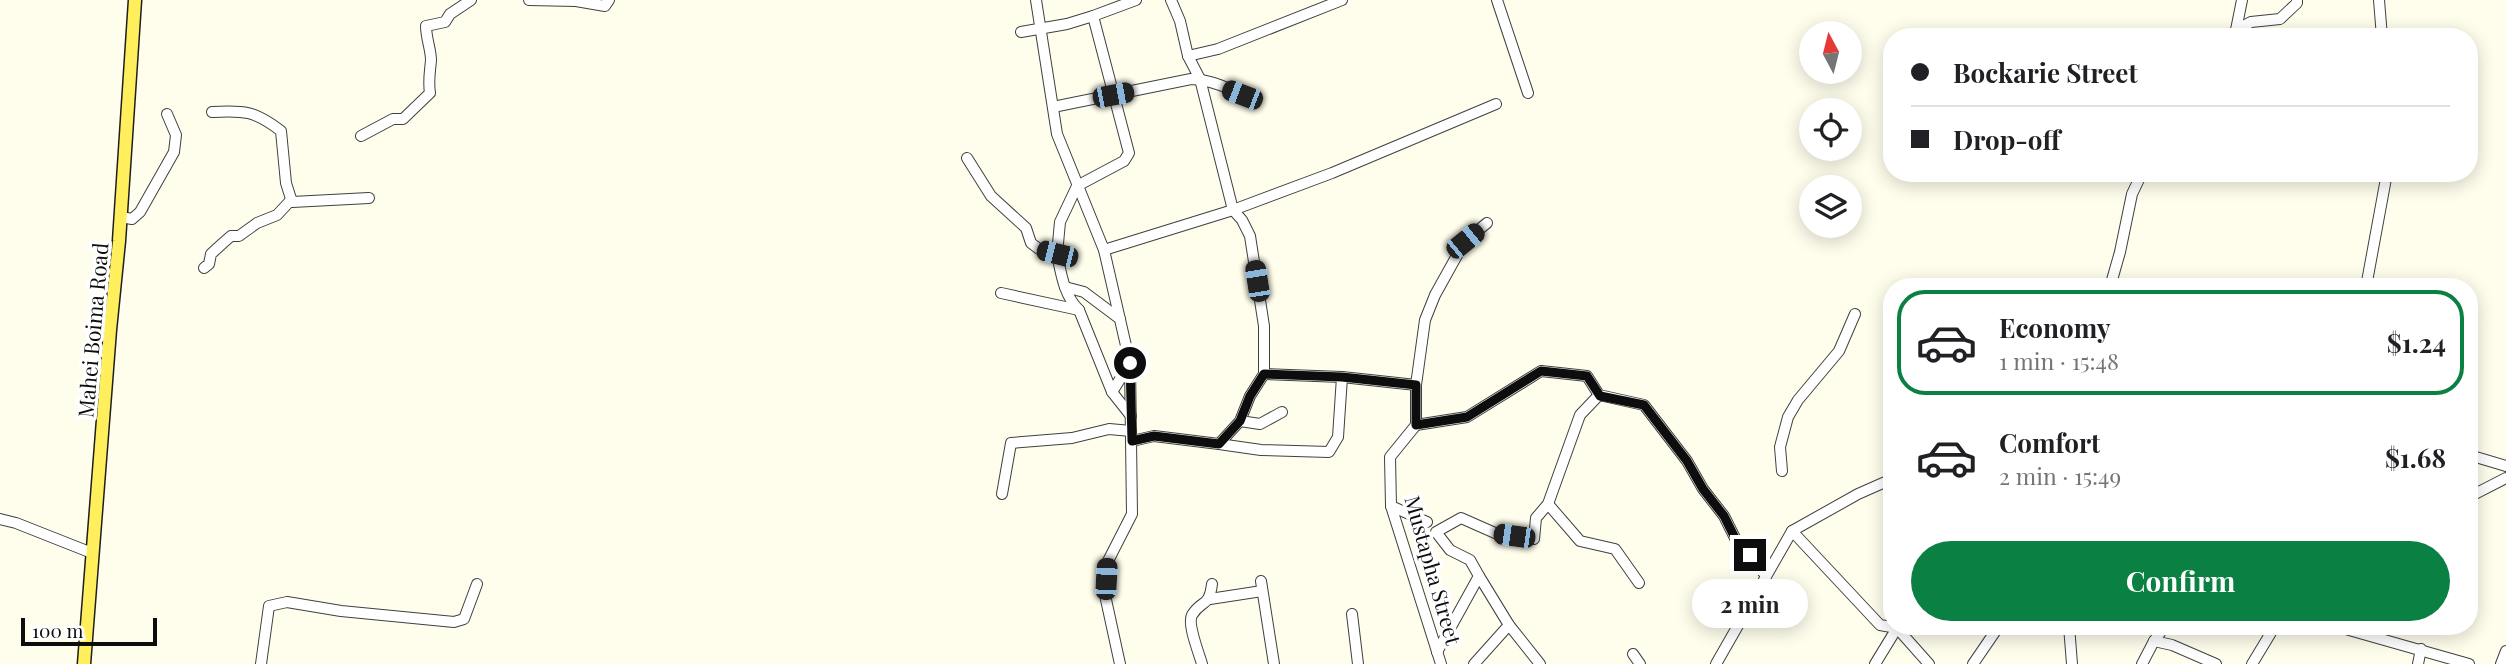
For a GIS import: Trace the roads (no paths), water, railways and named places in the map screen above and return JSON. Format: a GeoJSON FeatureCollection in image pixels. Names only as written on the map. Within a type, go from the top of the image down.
{"type":"FeatureCollection","features":[{"type":"Feature","properties":{"kind":"main road","name":"Mahei Boima Road"},"geometry":{"type":"LineString","coordinates":[[84,664],[121,216],[135,0]]}},
{"type":"Feature","properties":{"kind":"street"},"geometry":{"type":"LineString","coordinates":[[360,136],[393,120],[403,119],[430,93],[427,78],[431,58],[426,42],[426,26],[445,22],[450,14],[471,0]]}},
{"type":"Feature","properties":{"kind":"street"},"geometry":{"type":"LineString","coordinates":[[529,0],[576,1],[600,6],[605,6],[609,0]]}},
{"type":"Feature","properties":{"kind":"street"},"geometry":{"type":"LineString","coordinates":[[1036,0],[1057,134],[1104,250],[1130,363],[1132,514],[1107,562],[1105,596],[1120,664]]}},
{"type":"Feature","properties":{"kind":"street"},"geometry":{"type":"LineString","coordinates":[[1021,32],[1093,16],[1136,0]]}},
{"type":"Feature","properties":{"kind":"street"},"geometry":{"type":"LineString","coordinates":[[1171,0],[1180,21],[1188,56],[1200,79],[1233,209],[1250,236],[1264,326],[1264,374],[1250,396],[1240,421],[1219,444]]}},
{"type":"Feature","properties":{"kind":"street"},"geometry":{"type":"LineString","coordinates":[[1188,56],[1218,49],[1342,0]]}},
{"type":"Feature","properties":{"kind":"street"},"geometry":{"type":"LineString","coordinates":[[1497,0],[1528,93]]}},
{"type":"Feature","properties":{"kind":"street"},"geometry":{"type":"LineString","coordinates":[[2236,28],[2242,0]]}},
{"type":"Feature","properties":{"kind":"street"},"geometry":{"type":"LineString","coordinates":[[2242,28],[2251,22],[2280,19],[2297,0]]}},
{"type":"Feature","properties":{"kind":"street"},"geometry":{"type":"LineString","coordinates":[[2379,0],[2381,28]]}},
{"type":"Feature","properties":{"kind":"street"},"geometry":{"type":"LineString","coordinates":[[1093,16],[1129,153],[1125,161],[1077,186],[1060,222],[1057,254],[1072,304],[1079,310],[1112,392],[1131,417]]}},
{"type":"Feature","properties":{"kind":"street"},"geometry":{"type":"LineString","coordinates":[[1053,107],[1200,79],[1206,79],[1242,95],[1247,100]]}},
{"type":"Feature","properties":{"kind":"street"},"geometry":{"type":"LineString","coordinates":[[1104,250],[1233,209],[1332,173],[1496,104]]}},
{"type":"Feature","properties":{"kind":"street"},"geometry":{"type":"LineString","coordinates":[[212,112],[244,110],[262,117],[281,131],[286,183],[291,200]]}},
{"type":"Feature","properties":{"kind":"street"},"geometry":{"type":"LineString","coordinates":[[121,216],[132,219],[140,212],[174,152],[176,135],[167,114]]}},
{"type":"Feature","properties":{"kind":"street"},"geometry":{"type":"LineString","coordinates":[[967,158],[991,196],[1026,228],[1031,243],[1039,249],[1057,254]]}},
{"type":"Feature","properties":{"kind":"street"},"geometry":{"type":"LineString","coordinates":[[2113,278],[2132,194],[2138,182]]}},
{"type":"Feature","properties":{"kind":"street"},"geometry":{"type":"LineString","coordinates":[[2368,278],[2386,182]]}},
{"type":"Feature","properties":{"kind":"street"},"geometry":{"type":"LineString","coordinates":[[291,200],[369,198]]}},
{"type":"Feature","properties":{"kind":"street"},"geometry":{"type":"LineString","coordinates":[[204,268],[209,264],[211,254],[231,236],[239,236],[257,223],[277,215],[291,200]]}},
{"type":"Feature","properties":{"kind":"street"},"geometry":{"type":"LineString","coordinates":[[1487,223],[1465,241],[1435,295],[1425,320],[1416,385],[1416,425],[1467,417],[1541,371],[1587,376],[1600,396],[1644,405],[1687,461],[1703,489],[1724,516],[1741,550],[1750,555],[1766,576]]}},
{"type":"Feature","properties":{"kind":"street"},"geometry":{"type":"LineString","coordinates":[[1065,287],[1084,292],[1120,319]]}},
{"type":"Feature","properties":{"kind":"street"},"geometry":{"type":"LineString","coordinates":[[1001,293],[1079,310]]}},
{"type":"Feature","properties":{"kind":"street"},"geometry":{"type":"LineString","coordinates":[[1782,471],[1780,447],[1788,417],[1798,400],[1839,351],[1855,314]]}},
{"type":"Feature","properties":{"kind":"street"},"geometry":{"type":"LineString","coordinates":[[1112,392],[1130,363]]}},
{"type":"Feature","properties":{"kind":"street"},"geometry":{"type":"LineString","coordinates":[[1264,374],[1342,377],[1416,385]]}},
{"type":"Feature","properties":{"kind":"street"},"geometry":{"type":"LineString","coordinates":[[1002,494],[1010,443],[1072,438],[1109,429],[1132,436],[1154,436],[1261,450],[1329,452],[1338,437],[1342,377]]}},
{"type":"Feature","properties":{"kind":"street"},"geometry":{"type":"LineString","coordinates":[[1540,664],[1509,625],[1470,560],[1450,550],[1436,532],[1461,518],[1495,533],[1534,539],[1536,518],[1548,504],[1580,415],[1600,396]]}},
{"type":"Feature","properties":{"kind":"street"},"geometry":{"type":"LineString","coordinates":[[1240,421],[1260,424],[1282,412]]}},
{"type":"Feature","properties":{"kind":"street","name":"Mustapha Street"},"geometry":{"type":"LineString","coordinates":[[1416,425],[1390,457],[1391,506],[1441,664]]}},
{"type":"Feature","properties":{"kind":"street"},"geometry":{"type":"LineString","coordinates":[[2478,458],[2506,466]]}},
{"type":"Feature","properties":{"kind":"street"},"geometry":{"type":"LineString","coordinates":[[2478,492],[2506,478]]}},
{"type":"Feature","properties":{"kind":"street"},"geometry":{"type":"LineString","coordinates":[[1716,664],[1792,531],[1883,483]]}},
{"type":"Feature","properties":{"kind":"street"},"geometry":{"type":"LineString","coordinates":[[1548,504],[1580,541],[1615,549],[1639,583]]}},
{"type":"Feature","properties":{"kind":"street"},"geometry":{"type":"LineString","coordinates":[[1391,506],[1427,522]]}},
{"type":"Feature","properties":{"kind":"street"},"geometry":{"type":"LineString","coordinates":[[0,519],[92,553]]}},
{"type":"Feature","properties":{"kind":"street"},"geometry":{"type":"LineString","coordinates":[[1792,531],[1883,626]]}},
{"type":"Feature","properties":{"kind":"street"},"geometry":{"type":"LineString","coordinates":[[1437,652],[1479,576]]}},
{"type":"Feature","properties":{"kind":"street"},"geometry":{"type":"LineString","coordinates":[[261,664],[269,606],[287,602],[341,611],[454,622],[464,618],[477,584]]}},
{"type":"Feature","properties":{"kind":"street"},"geometry":{"type":"LineString","coordinates":[[1210,599],[1212,584]]}},
{"type":"Feature","properties":{"kind":"street"},"geometry":{"type":"LineString","coordinates":[[1202,664],[1190,625],[1191,616],[1210,599],[1261,586],[1274,664]]}},
{"type":"Feature","properties":{"kind":"street"},"geometry":{"type":"LineString","coordinates":[[1352,614],[1358,664]]}},
{"type":"Feature","properties":{"kind":"street"},"geometry":{"type":"LineString","coordinates":[[1474,664],[1509,625]]}},
{"type":"Feature","properties":{"kind":"street"},"geometry":{"type":"LineString","coordinates":[[1875,664],[1893,635]]}},
{"type":"Feature","properties":{"kind":"street"},"geometry":{"type":"LineString","coordinates":[[1903,635],[1929,664]]}},
{"type":"Feature","properties":{"kind":"street"},"geometry":{"type":"LineString","coordinates":[[1973,664],[1992,635]]}},
{"type":"Feature","properties":{"kind":"street"},"geometry":{"type":"LineString","coordinates":[[2070,635],[2072,664]]}},
{"type":"Feature","properties":{"kind":"street"},"geometry":{"type":"LineString","coordinates":[[2142,664],[2158,635]]}},
{"type":"Feature","properties":{"kind":"street"},"geometry":{"type":"LineString","coordinates":[[2252,664],[2270,635]]}},
{"type":"Feature","properties":{"kind":"street"},"geometry":{"type":"LineString","coordinates":[[2372,635],[2469,664]]}},
{"type":"Feature","properties":{"kind":"street"},"geometry":{"type":"LineString","coordinates":[[2154,641],[2172,645],[2216,664]]}},
{"type":"Feature","properties":{"kind":"street"},"geometry":{"type":"LineString","coordinates":[[2418,664],[2420,649]]}},
{"type":"Feature","properties":{"kind":"street"},"geometry":{"type":"LineString","coordinates":[[2501,664],[2506,651]]}},
{"type":"Feature","properties":{"kind":"street"},"geometry":{"type":"LineString","coordinates":[[1633,654],[1640,664]]}}]}
